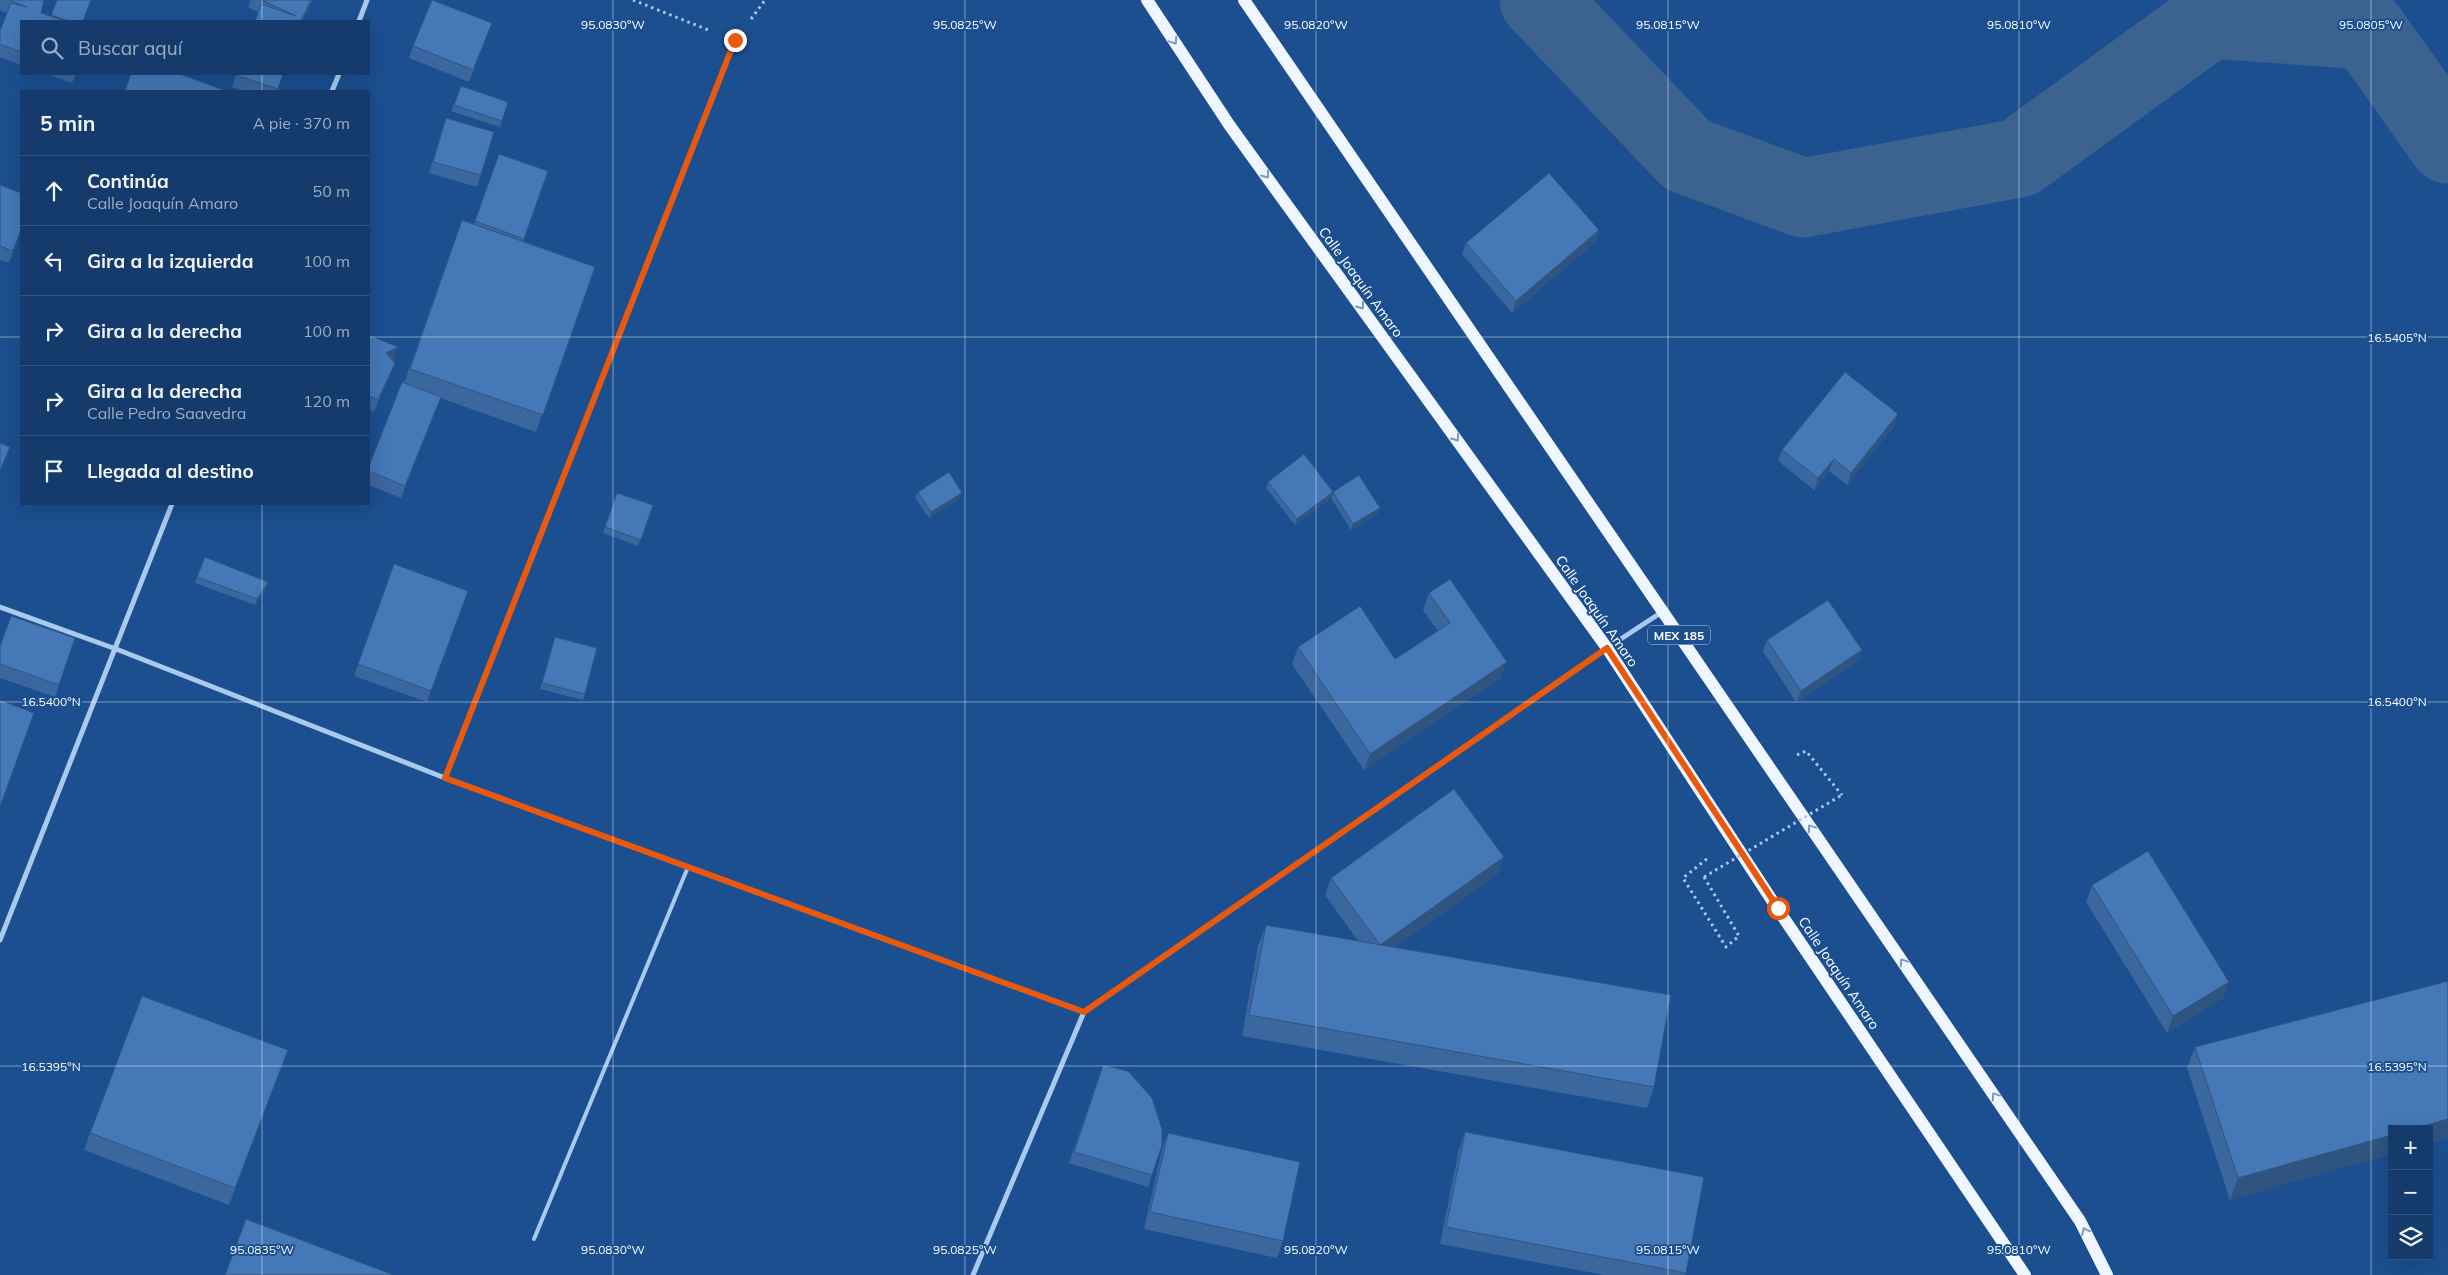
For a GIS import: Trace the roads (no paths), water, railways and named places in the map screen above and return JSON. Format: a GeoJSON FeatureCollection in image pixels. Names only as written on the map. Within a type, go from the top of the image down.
{"type":"FeatureCollection","features":[{"type":"Feature","properties":{"kind":"main road","name":"Calle Joaquín Amaro"},"geometry":{"type":"LineString","coordinates":[[1147,0],[1230,126],[1607,648],[1778,908],[2025,1275]]}},
{"type":"Feature","properties":{"kind":"main road","name":"MEX 185"},"geometry":{"type":"LineString","coordinates":[[1244,0],[2080,1221],[2107,1275]]}},
{"type":"Feature","properties":{"kind":"street"},"geometry":{"type":"LineString","coordinates":[[359,20],[367,0]]}},
{"type":"Feature","properties":{"kind":"street"},"geometry":{"type":"LineString","coordinates":[[445,778],[735,40]]}},
{"type":"Feature","properties":{"kind":"street"},"geometry":{"type":"LineString","coordinates":[[332,90],[339,75]]}},
{"type":"Feature","properties":{"kind":"street"},"geometry":{"type":"LineString","coordinates":[[0,940],[172,505]]}},
{"type":"Feature","properties":{"kind":"street"},"geometry":{"type":"LineString","coordinates":[[0,607],[116,649],[445,778],[1084,1012]]}},
{"type":"Feature","properties":{"kind":"street"},"geometry":{"type":"LineString","coordinates":[[973,1275],[1084,1012],[1663,611]]}},
{"type":"Feature","properties":{"kind":"lane"},"geometry":{"type":"LineString","coordinates":[[534,1239],[688,866]]}},
{"type":"Feature","properties":{"kind":"waterway"},"geometry":{"type":"LineString","coordinates":[[1539,0],[1687,155],[1803,198],[2019,158],[2210,19],[2367,30],[2448,144]]}}]}
